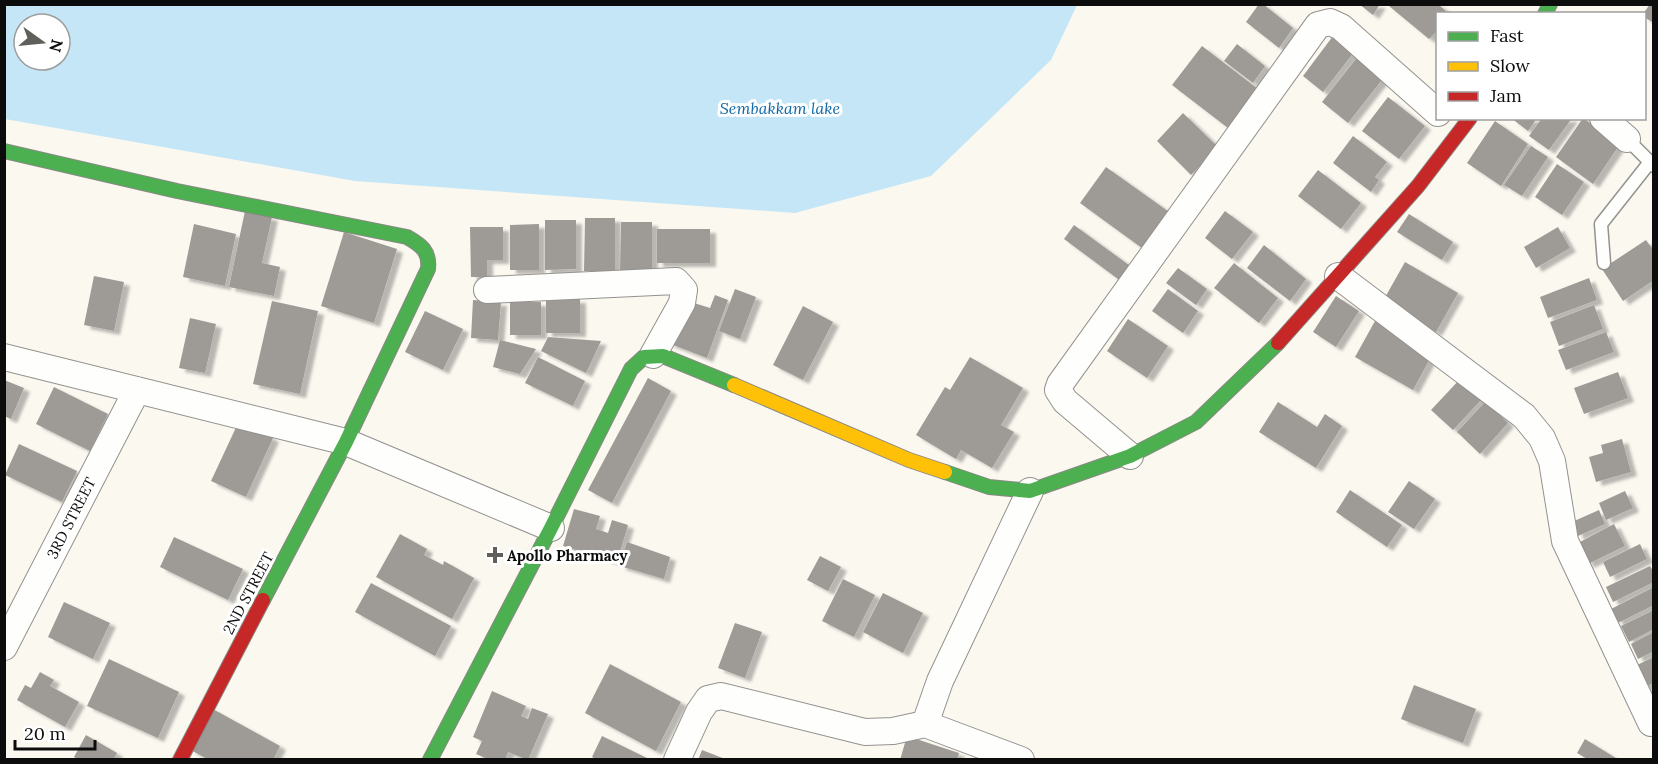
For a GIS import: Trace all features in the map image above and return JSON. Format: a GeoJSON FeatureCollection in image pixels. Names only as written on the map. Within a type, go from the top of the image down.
{"type":"FeatureCollection","features":[{"type":"Feature","properties":{"kind":"street"},"geometry":{"type":"LineString","coordinates":[[1130,456],[1065,401],[1058,390],[1060,384],[1318,25],[1330,22],[1341,27],[1436,112]]}},
{"type":"Feature","properties":{"kind":"street"},"geometry":{"type":"LineString","coordinates":[[1605,120],[1627,139]]}},
{"type":"Feature","properties":{"kind":"street"},"geometry":{"type":"LineString","coordinates":[[430,759],[631,369],[641,357],[663,356],[801,412],[909,460],[989,487],[1030,491],[1130,456],[1196,422],[1281,340],[1418,186],[1458,123]]}},
{"type":"Feature","properties":{"kind":"street","name":"2ND STREET"},"geometry":{"type":"LineString","coordinates":[[4,151],[177,191],[407,237],[424,246],[429,260],[428,269],[346,442],[180,759]]}},
{"type":"Feature","properties":{"kind":"street"},"geometry":{"type":"LineString","coordinates":[[1338,276],[1524,416],[1542,438],[1552,461],[1565,541],[1651,723]]}},
{"type":"Feature","properties":{"kind":"street"},"geometry":{"type":"LineString","coordinates":[[487,290],[676,281],[684,290],[682,303],[653,355]]}},
{"type":"Feature","properties":{"kind":"street"},"geometry":{"type":"LineString","coordinates":[[4,357],[346,442],[551,528]]}},
{"type":"Feature","properties":{"kind":"street","name":"3RD STREET"},"geometry":{"type":"LineString","coordinates":[[4,646],[137,390]]}},
{"type":"Feature","properties":{"kind":"street"},"geometry":{"type":"LineString","coordinates":[[925,724],[940,681],[1030,491]]}},
{"type":"Feature","properties":{"kind":"street"},"geometry":{"type":"LineString","coordinates":[[677,759],[699,712],[708,699],[721,696],[865,732],[893,731],[925,724],[973,751],[1021,759]]}},
{"type":"Feature","properties":{"kind":"lane"},"geometry":{"type":"LineString","coordinates":[[1604,263],[1601,224],[1652,164],[1627,139]]}},
{"type":"Feature","properties":{"kind":"water","name":"Sembakkam lake"},"geometry":{"type":"Polygon","coordinates":[[[4,5],[1077,5],[1051,60],[931,176],[795,213],[355,181],[5,119],[4,5]]]}},
{"type":"Feature","properties":{"kind":"building"},"geometry":{"type":"Polygon","coordinates":[[[1259,4],[1263,4],[1293,28],[1279,48],[1246,22],[1259,4]]]}},
{"type":"Feature","properties":{"kind":"building"},"geometry":{"type":"Polygon","coordinates":[[[1359,4],[1380,4],[1373,15],[1359,4]]]}},
{"type":"Feature","properties":{"kind":"building"},"geometry":{"type":"Polygon","coordinates":[[[1390,4],[1438,4],[1447,12],[1436,12],[1436,32],[1429,39],[1389,6],[1390,4]]]}},
{"type":"Feature","properties":{"kind":"building"},"geometry":{"type":"Polygon","coordinates":[[[1650,4],[1654,4],[1654,23],[1646,18],[1644,12],[1650,4]]]}},
{"type":"Feature","properties":{"kind":"building"},"geometry":{"type":"Polygon","coordinates":[[[1333,36],[1354,52],[1323,92],[1303,76],[1333,36]]]}},
{"type":"Feature","properties":{"kind":"building"},"geometry":{"type":"Polygon","coordinates":[[[1237,44],[1265,66],[1253,83],[1224,61],[1237,44]]]}},
{"type":"Feature","properties":{"kind":"building"},"geometry":{"type":"Polygon","coordinates":[[[1202,46],[1258,89],[1228,128],[1172,85],[1202,46]]]}},
{"type":"Feature","properties":{"kind":"building"},"geometry":{"type":"Polygon","coordinates":[[[1359,55],[1385,76],[1348,123],[1322,102],[1359,55]]]}},
{"type":"Feature","properties":{"kind":"building"},"geometry":{"type":"Polygon","coordinates":[[[1388,97],[1425,126],[1399,159],[1362,131],[1388,97]]]}},
{"type":"Feature","properties":{"kind":"building"},"geometry":{"type":"Polygon","coordinates":[[[1183,113],[1218,147],[1191,175],[1157,141],[1183,113]]]}},
{"type":"Feature","properties":{"kind":"building"},"geometry":{"type":"Polygon","coordinates":[[[1514,120],[1536,120],[1528,131],[1514,120]]]}},
{"type":"Feature","properties":{"kind":"building"},"geometry":{"type":"Polygon","coordinates":[[[1541,120],[1571,120],[1549,150],[1529,136],[1541,120]]]}},
{"type":"Feature","properties":{"kind":"building"},"geometry":{"type":"Polygon","coordinates":[[[1582,120],[1586,120],[1620,144],[1593,184],[1556,157],[1582,120]]]}},
{"type":"Feature","properties":{"kind":"building"},"geometry":{"type":"Polygon","coordinates":[[[1495,121],[1528,144],[1501,186],[1467,163],[1495,121]]]}},
{"type":"Feature","properties":{"kind":"building"},"geometry":{"type":"Polygon","coordinates":[[[1353,136],[1387,162],[1375,177],[1379,180],[1371,192],[1333,163],[1353,136]]]}},
{"type":"Feature","properties":{"kind":"building"},"geometry":{"type":"Polygon","coordinates":[[[1531,146],[1548,157],[1522,196],[1504,185],[1531,146]]]}},
{"type":"Feature","properties":{"kind":"building"},"geometry":{"type":"Polygon","coordinates":[[[1557,164],[1584,182],[1562,215],[1535,197],[1557,164]]]}},
{"type":"Feature","properties":{"kind":"building"},"geometry":{"type":"Polygon","coordinates":[[[1106,167],[1172,214],[1146,251],[1080,203],[1106,167]]]}},
{"type":"Feature","properties":{"kind":"building"},"geometry":{"type":"Polygon","coordinates":[[[1318,170],[1361,203],[1341,229],[1298,196],[1318,170]]]}},
{"type":"Feature","properties":{"kind":"building"},"geometry":{"type":"Polygon","coordinates":[[[245,211],[272,217],[262,263],[280,267],[274,296],[229,287],[245,211]]]}},
{"type":"Feature","properties":{"kind":"building"},"geometry":{"type":"Polygon","coordinates":[[[1225,211],[1253,232],[1232,259],[1205,238],[1225,211]]]}},
{"type":"Feature","properties":{"kind":"building"},"geometry":{"type":"Polygon","coordinates":[[[1409,214],[1453,242],[1442,260],[1397,232],[1409,214]]]}},
{"type":"Feature","properties":{"kind":"building"},"geometry":{"type":"Polygon","coordinates":[[[585,218],[615,218],[615,271],[584,271],[585,218]]]}},
{"type":"Feature","properties":{"kind":"building"},"geometry":{"type":"Polygon","coordinates":[[[545,220],[576,220],[576,269],[545,270],[545,220]]]}},
{"type":"Feature","properties":{"kind":"building"},"geometry":{"type":"Polygon","coordinates":[[[621,222],[652,222],[652,270],[620,270],[621,222]]]}},
{"type":"Feature","properties":{"kind":"building"},"geometry":{"type":"Polygon","coordinates":[[[194,224],[236,234],[225,286],[183,277],[194,224]]]}},
{"type":"Feature","properties":{"kind":"building"},"geometry":{"type":"Polygon","coordinates":[[[539,224],[539,270],[510,270],[510,225],[539,224]]]}},
{"type":"Feature","properties":{"kind":"building"},"geometry":{"type":"Polygon","coordinates":[[[1074,225],[1133,268],[1122,282],[1064,239],[1074,225]]]}},
{"type":"Feature","properties":{"kind":"building"},"geometry":{"type":"Polygon","coordinates":[[[470,227],[503,227],[503,260],[487,260],[487,277],[471,277],[470,227]]]}},
{"type":"Feature","properties":{"kind":"building"},"geometry":{"type":"Polygon","coordinates":[[[1558,227],[1570,248],[1536,268],[1524,247],[1558,227]]]}},
{"type":"Feature","properties":{"kind":"building"},"geometry":{"type":"Polygon","coordinates":[[[657,229],[710,229],[710,263],[657,263],[657,229]]]}},
{"type":"Feature","properties":{"kind":"building"},"geometry":{"type":"Polygon","coordinates":[[[344,232],[397,249],[374,323],[321,306],[344,232]]]}},
{"type":"Feature","properties":{"kind":"building"},"geometry":{"type":"Polygon","coordinates":[[[1646,240],[1654,251],[1654,280],[1623,301],[1602,269],[1646,240]]]}},
{"type":"Feature","properties":{"kind":"building"},"geometry":{"type":"Polygon","coordinates":[[[1264,245],[1306,279],[1290,301],[1247,268],[1264,245]]]}},
{"type":"Feature","properties":{"kind":"building"},"geometry":{"type":"Polygon","coordinates":[[[1405,262],[1458,293],[1436,332],[1383,301],[1405,262]]]}},
{"type":"Feature","properties":{"kind":"building"},"geometry":{"type":"Polygon","coordinates":[[[1234,263],[1278,298],[1259,323],[1214,288],[1234,263]]]}},
{"type":"Feature","properties":{"kind":"building"},"geometry":{"type":"Polygon","coordinates":[[[1178,268],[1207,289],[1196,305],[1166,283],[1178,268]]]}},
{"type":"Feature","properties":{"kind":"building"},"geometry":{"type":"Polygon","coordinates":[[[94,276],[124,282],[114,331],[84,325],[94,276]]]}},
{"type":"Feature","properties":{"kind":"building"},"geometry":{"type":"Polygon","coordinates":[[[1589,278],[1597,300],[1548,318],[1540,297],[1589,278]]]}},
{"type":"Feature","properties":{"kind":"building"},"geometry":{"type":"Polygon","coordinates":[[[735,289],[756,297],[740,339],[719,331],[735,289]]]}},
{"type":"Feature","properties":{"kind":"building"},"geometry":{"type":"Polygon","coordinates":[[[1168,289],[1198,311],[1183,333],[1152,311],[1168,289]]]}},
{"type":"Feature","properties":{"kind":"building"},"geometry":{"type":"Polygon","coordinates":[[[715,295],[728,300],[707,358],[668,343],[694,303],[710,308],[715,295]]]}},
{"type":"Feature","properties":{"kind":"building"},"geometry":{"type":"Polygon","coordinates":[[[1336,296],[1359,311],[1336,347],[1313,332],[1336,296]]]}},
{"type":"Feature","properties":{"kind":"building"},"geometry":{"type":"Polygon","coordinates":[[[546,299],[580,299],[580,333],[546,333],[546,299]]]}},
{"type":"Feature","properties":{"kind":"building"},"geometry":{"type":"Polygon","coordinates":[[[473,300],[501,302],[498,340],[471,338],[473,300]]]}},
{"type":"Feature","properties":{"kind":"building"},"geometry":{"type":"Polygon","coordinates":[[[272,301],[318,311],[300,394],[253,384],[272,301]]]}},
{"type":"Feature","properties":{"kind":"building"},"geometry":{"type":"Polygon","coordinates":[[[510,302],[541,302],[541,335],[510,335],[510,302]]]}},
{"type":"Feature","properties":{"kind":"building"},"geometry":{"type":"Polygon","coordinates":[[[1594,305],[1603,329],[1559,346],[1550,322],[1594,305]]]}},
{"type":"Feature","properties":{"kind":"building"},"geometry":{"type":"Polygon","coordinates":[[[803,306],[833,322],[803,380],[773,365],[803,306]]]}},
{"type":"Feature","properties":{"kind":"building"},"geometry":{"type":"Polygon","coordinates":[[[425,311],[463,329],[443,370],[405,352],[425,311]]]}},
{"type":"Feature","properties":{"kind":"building"},"geometry":{"type":"Polygon","coordinates":[[[190,318],[216,324],[205,373],[179,368],[190,318]]]}},
{"type":"Feature","properties":{"kind":"building"},"geometry":{"type":"Polygon","coordinates":[[[1128,319],[1168,346],[1147,378],[1107,351],[1128,319]]]}},
{"type":"Feature","properties":{"kind":"building"},"geometry":{"type":"Polygon","coordinates":[[[1375,321],[1433,353],[1413,390],[1355,357],[1375,321]]]}},
{"type":"Feature","properties":{"kind":"building"},"geometry":{"type":"Polygon","coordinates":[[[1606,332],[1614,352],[1566,370],[1558,350],[1606,332]]]}},
{"type":"Feature","properties":{"kind":"building"},"geometry":{"type":"Polygon","coordinates":[[[548,337],[601,341],[586,373],[541,351],[548,337]]]}},
{"type":"Feature","properties":{"kind":"building"},"geometry":{"type":"Polygon","coordinates":[[[500,340],[536,349],[520,374],[493,367],[500,340]]]}},
{"type":"Feature","properties":{"kind":"building"},"geometry":{"type":"Polygon","coordinates":[[[538,357],[585,381],[573,406],[525,383],[538,357]]]}},
{"type":"Feature","properties":{"kind":"building"},"geometry":{"type":"Polygon","coordinates":[[[970,357],[1023,388],[1001,425],[1014,432],[992,468],[961,450],[956,459],[916,435],[945,387],[950,390],[970,357]]]}},
{"type":"Feature","properties":{"kind":"building"},"geometry":{"type":"Polygon","coordinates":[[[1618,372],[1628,398],[1584,414],[1574,388],[1618,372]]]}},
{"type":"Feature","properties":{"kind":"building"},"geometry":{"type":"Polygon","coordinates":[[[648,378],[671,391],[612,503],[588,490],[648,378]]]}},
{"type":"Feature","properties":{"kind":"building"},"geometry":{"type":"Polygon","coordinates":[[[1461,378],[1482,399],[1453,430],[1431,410],[1461,378]]]}},
{"type":"Feature","properties":{"kind":"building"},"geometry":{"type":"Polygon","coordinates":[[[4,380],[24,388],[11,419],[4,416],[4,380]]]}},
{"type":"Feature","properties":{"kind":"building"},"geometry":{"type":"Polygon","coordinates":[[[54,387],[108,414],[90,451],[36,424],[54,387]]]}},
{"type":"Feature","properties":{"kind":"building"},"geometry":{"type":"Polygon","coordinates":[[[1486,401],[1508,423],[1480,454],[1457,432],[1486,401]]]}},
{"type":"Feature","properties":{"kind":"building"},"geometry":{"type":"Polygon","coordinates":[[[1278,402],[1317,427],[1325,414],[1342,426],[1316,468],[1259,432],[1278,402]]]}},
{"type":"Feature","properties":{"kind":"building"},"geometry":{"type":"Polygon","coordinates":[[[239,421],[273,438],[246,497],[211,481],[239,421]]]}},
{"type":"Feature","properties":{"kind":"building"},"geometry":{"type":"Polygon","coordinates":[[[1622,439],[1631,472],[1596,482],[1589,457],[1603,453],[1601,445],[1622,439]]]}},
{"type":"Feature","properties":{"kind":"building"},"geometry":{"type":"Polygon","coordinates":[[[19,444],[77,471],[62,502],[5,475],[19,444]]]}},
{"type":"Feature","properties":{"kind":"building"},"geometry":{"type":"Polygon","coordinates":[[[1409,481],[1435,499],[1414,529],[1388,512],[1409,481]]]}},
{"type":"Feature","properties":{"kind":"building"},"geometry":{"type":"Polygon","coordinates":[[[1350,490],[1402,525],[1387,547],[1336,512],[1350,490]]]}},
{"type":"Feature","properties":{"kind":"building"},"geometry":{"type":"Polygon","coordinates":[[[1625,491],[1633,508],[1606,520],[1599,503],[1625,491]]]}},
{"type":"Feature","properties":{"kind":"building"},"geometry":{"type":"Polygon","coordinates":[[[574,509],[600,516],[596,529],[608,533],[612,520],[628,525],[617,562],[563,546],[574,509]]]}},
{"type":"Feature","properties":{"kind":"building"},"geometry":{"type":"Polygon","coordinates":[[[1599,510],[1605,524],[1578,536],[1572,522],[1599,510]]]}},
{"type":"Feature","properties":{"kind":"building"},"geometry":{"type":"Polygon","coordinates":[[[1614,524],[1625,546],[1588,564],[1578,543],[1614,524]]]}},
{"type":"Feature","properties":{"kind":"building"},"geometry":{"type":"Polygon","coordinates":[[[400,534],[427,549],[424,555],[443,565],[444,561],[474,578],[452,619],[376,577],[400,534]]]}},
{"type":"Feature","properties":{"kind":"building"},"geometry":{"type":"Polygon","coordinates":[[[174,537],[243,569],[228,600],[160,567],[174,537]]]}},
{"type":"Feature","properties":{"kind":"building"},"geometry":{"type":"Polygon","coordinates":[[[627,542],[670,557],[664,579],[620,566],[627,542]]]}},
{"type":"Feature","properties":{"kind":"building"},"geometry":{"type":"Polygon","coordinates":[[[1640,544],[1647,559],[1610,577],[1603,562],[1640,544]]]}},
{"type":"Feature","properties":{"kind":"building"},"geometry":{"type":"Polygon","coordinates":[[[820,556],[841,567],[828,591],[807,580],[820,556]]]}},
{"type":"Feature","properties":{"kind":"building"},"geometry":{"type":"Polygon","coordinates":[[[1650,566],[1654,573],[1654,582],[1613,602],[1606,587],[1650,566]]]}},
{"type":"Feature","properties":{"kind":"building"},"geometry":{"type":"Polygon","coordinates":[[[843,579],[875,595],[854,637],[822,621],[843,579]]]}},
{"type":"Feature","properties":{"kind":"building"},"geometry":{"type":"Polygon","coordinates":[[[371,583],[451,626],[435,656],[355,612],[371,583]]]}},
{"type":"Feature","properties":{"kind":"building"},"geometry":{"type":"Polygon","coordinates":[[[1654,587],[1654,605],[1618,623],[1611,609],[1654,587]]]}},
{"type":"Feature","properties":{"kind":"building"},"geometry":{"type":"Polygon","coordinates":[[[883,593],[923,613],[903,653],[863,632],[883,593]]]}},
{"type":"Feature","properties":{"kind":"building"},"geometry":{"type":"Polygon","coordinates":[[[64,602],[110,623],[93,659],[48,637],[64,602]]]}},
{"type":"Feature","properties":{"kind":"building"},"geometry":{"type":"Polygon","coordinates":[[[1654,610],[1654,629],[1629,642],[1621,626],[1654,610]]]}},
{"type":"Feature","properties":{"kind":"building"},"geometry":{"type":"Polygon","coordinates":[[[735,623],[762,632],[745,678],[718,668],[735,623]]]}},
{"type":"Feature","properties":{"kind":"building"},"geometry":{"type":"Polygon","coordinates":[[[1654,632],[1654,651],[1638,659],[1631,644],[1654,632]]]}},
{"type":"Feature","properties":{"kind":"building"},"geometry":{"type":"Polygon","coordinates":[[[1654,657],[1654,683],[1644,687],[1635,666],[1654,657]]]}},
{"type":"Feature","properties":{"kind":"building"},"geometry":{"type":"Polygon","coordinates":[[[109,659],[179,692],[158,738],[87,706],[109,659]]]}},
{"type":"Feature","properties":{"kind":"building"},"geometry":{"type":"Polygon","coordinates":[[[610,664],[681,702],[656,751],[585,713],[610,664]]]}},
{"type":"Feature","properties":{"kind":"building"},"geometry":{"type":"Polygon","coordinates":[[[40,672],[54,680],[50,686],[79,702],[65,727],[17,700],[25,685],[31,688],[40,672]]]}},
{"type":"Feature","properties":{"kind":"building"},"geometry":{"type":"Polygon","coordinates":[[[1414,685],[1476,709],[1463,743],[1401,719],[1414,685]]]}},
{"type":"Feature","properties":{"kind":"building"},"geometry":{"type":"Polygon","coordinates":[[[492,691],[526,706],[521,716],[528,719],[532,708],[548,714],[528,760],[508,752],[505,760],[490,760],[476,754],[482,741],[473,737],[492,691]]]}},
{"type":"Feature","properties":{"kind":"building"},"geometry":{"type":"Polygon","coordinates":[[[211,708],[280,746],[273,760],[209,760],[189,749],[211,708]]]}},
{"type":"Feature","properties":{"kind":"building"},"geometry":{"type":"Polygon","coordinates":[[[86,735],[117,753],[113,760],[78,760],[74,757],[86,735]]]}},
{"type":"Feature","properties":{"kind":"building"},"geometry":{"type":"Polygon","coordinates":[[[602,736],[651,760],[598,760],[592,757],[602,736]]]}},
{"type":"Feature","properties":{"kind":"building"},"geometry":{"type":"Polygon","coordinates":[[[907,736],[959,753],[957,760],[900,760],[907,736]]]}},
{"type":"Feature","properties":{"kind":"building"},"geometry":{"type":"Polygon","coordinates":[[[1585,739],[1619,760],[1589,760],[1577,753],[1585,739]]]}},
{"type":"Feature","properties":{"kind":"building"},"geometry":{"type":"Polygon","coordinates":[[[702,750],[725,759],[725,760],[698,760],[702,750]]]}},
{"type":"Feature","properties":{"kind":"traffic: fast"},"geometry":{"type":"LineString","coordinates":[[1546,12],[1550,4]]}},
{"type":"Feature","properties":{"kind":"traffic: fast"},"geometry":{"type":"LineString","coordinates":[[4,151],[177,191],[407,237],[426,253],[428,269],[346,442],[263,600]]}},
{"type":"Feature","properties":{"kind":"traffic: fast"},"geometry":{"type":"LineString","coordinates":[[945,472],[989,487],[1030,491],[1130,456],[1196,422],[1278,343]]}},
{"type":"Feature","properties":{"kind":"traffic: fast"},"geometry":{"type":"LineString","coordinates":[[430,760],[631,369],[644,357],[663,356],[734,385]]}},
{"type":"Feature","properties":{"kind":"traffic: slow"},"geometry":{"type":"LineString","coordinates":[[734,385],[909,460],[945,472]]}},
{"type":"Feature","properties":{"kind":"traffic: jam"},"geometry":{"type":"LineString","coordinates":[[1278,343],[1418,186],[1468,120]]}},
{"type":"Feature","properties":{"kind":"traffic: jam"},"geometry":{"type":"LineString","coordinates":[[180,760],[263,600]]}},
{"type":"Feature","properties":{"kind":"place","name":"Apollo Pharmacy"},"geometry":{"type":"Point","coordinates":[495,555]}}]}
